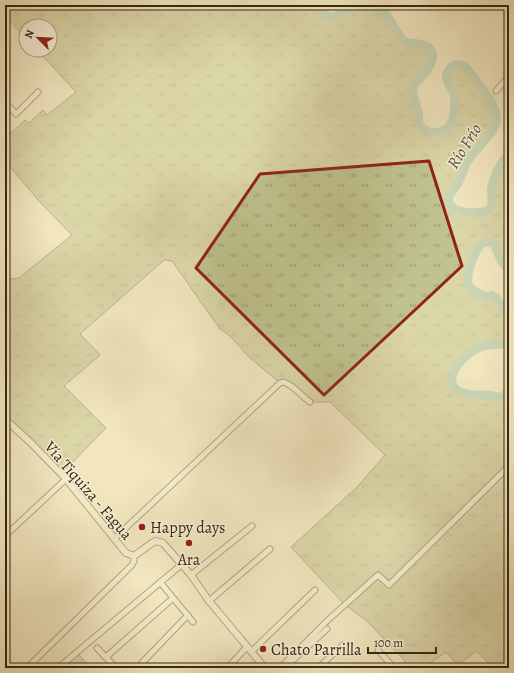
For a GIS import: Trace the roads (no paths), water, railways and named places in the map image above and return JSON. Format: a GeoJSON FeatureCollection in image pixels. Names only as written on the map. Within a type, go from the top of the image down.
{"type":"FeatureCollection","features":[{"type":"Feature","properties":{"kind":"street"},"geometry":{"type":"LineString","coordinates":[[496,91],[509,76]]}},
{"type":"Feature","properties":{"kind":"street"},"geometry":{"type":"LineString","coordinates":[[5,102],[16,114],[38,92]]}},
{"type":"Feature","properties":{"kind":"street"},"geometry":{"type":"LineString","coordinates":[[114,539],[280,384],[283,382],[287,383],[310,402]]}},
{"type":"Feature","properties":{"kind":"street","name":"Vía Tiquiza - Fagua"},"geometry":{"type":"LineString","coordinates":[[5,420],[32,444],[66,479],[126,553],[134,556],[152,543],[163,543],[191,575],[209,601],[265,668]]}},
{"type":"Feature","properties":{"kind":"street"},"geometry":{"type":"LineString","coordinates":[[280,668],[328,620],[378,575],[389,585],[509,466]]}},
{"type":"Feature","properties":{"kind":"street"},"geometry":{"type":"LineString","coordinates":[[5,536],[66,479]]}},
{"type":"Feature","properties":{"kind":"street"},"geometry":{"type":"LineString","coordinates":[[191,575],[252,526]]}},
{"type":"Feature","properties":{"kind":"street"},"geometry":{"type":"LineString","coordinates":[[209,601],[270,549]]}},
{"type":"Feature","properties":{"kind":"street"},"geometry":{"type":"LineString","coordinates":[[27,668],[132,566],[134,556]]}},
{"type":"Feature","properties":{"kind":"street"},"geometry":{"type":"LineString","coordinates":[[58,668],[181,565]]}},
{"type":"Feature","properties":{"kind":"street"},"geometry":{"type":"LineString","coordinates":[[160,582],[193,622]]}},
{"type":"Feature","properties":{"kind":"street"},"geometry":{"type":"LineString","coordinates":[[228,668],[315,590]]}},
{"type":"Feature","properties":{"kind":"street"},"geometry":{"type":"LineString","coordinates":[[106,657],[173,598]]}},
{"type":"Feature","properties":{"kind":"street"},"geometry":{"type":"LineString","coordinates":[[136,668],[188,615]]}},
{"type":"Feature","properties":{"kind":"street"},"geometry":{"type":"LineString","coordinates":[[284,668],[327,629]]}},
{"type":"Feature","properties":{"kind":"street"},"geometry":{"type":"LineString","coordinates":[[318,668],[343,645]]}},
{"type":"Feature","properties":{"kind":"street"},"geometry":{"type":"LineString","coordinates":[[97,648],[116,668]]}},
{"type":"Feature","properties":{"kind":"street"},"geometry":{"type":"LineString","coordinates":[[378,650],[394,668]]}},
{"type":"Feature","properties":{"kind":"waterway","name":"Río Frío"},"geometry":{"type":"LineString","coordinates":[[318,5],[325,15],[334,17],[355,5]]}},
{"type":"Feature","properties":{"kind":"waterway","name":"Río Frío"},"geometry":{"type":"LineString","coordinates":[[377,5],[387,15],[403,40],[426,45],[432,51],[433,56],[431,65],[425,74],[414,85],[413,89],[419,123],[425,130],[433,132],[441,131],[451,123],[454,110],[454,96],[447,82],[446,76],[450,68],[456,64],[460,64],[470,71],[487,94],[495,108],[497,118],[494,129],[467,163],[460,180],[451,193],[449,198],[450,204],[454,208],[467,212],[481,212],[490,208],[492,201],[491,190],[494,178],[504,159],[509,159]]}},
{"type":"Feature","properties":{"kind":"waterway","name":"Río Frío"},"geometry":{"type":"LineString","coordinates":[[509,271],[501,261],[493,243],[484,243],[477,250],[470,268],[468,280],[470,286],[474,290],[487,297],[492,295],[496,297],[509,316]]}},
{"type":"Feature","properties":{"kind":"waterway","name":"Río Frío"},"geometry":{"type":"LineString","coordinates":[[509,344],[482,346],[458,365],[452,377],[452,383],[455,388],[462,392],[500,397],[509,389]]}},
{"type":"Feature","properties":{"kind":"place","name":"Happy days"},"geometry":{"type":"Point","coordinates":[142,527]}},
{"type":"Feature","properties":{"kind":"place","name":"Ara"},"geometry":{"type":"Point","coordinates":[189,543]}},
{"type":"Feature","properties":{"kind":"place","name":"Chato Parrilla"},"geometry":{"type":"Point","coordinates":[263,649]}}]}
